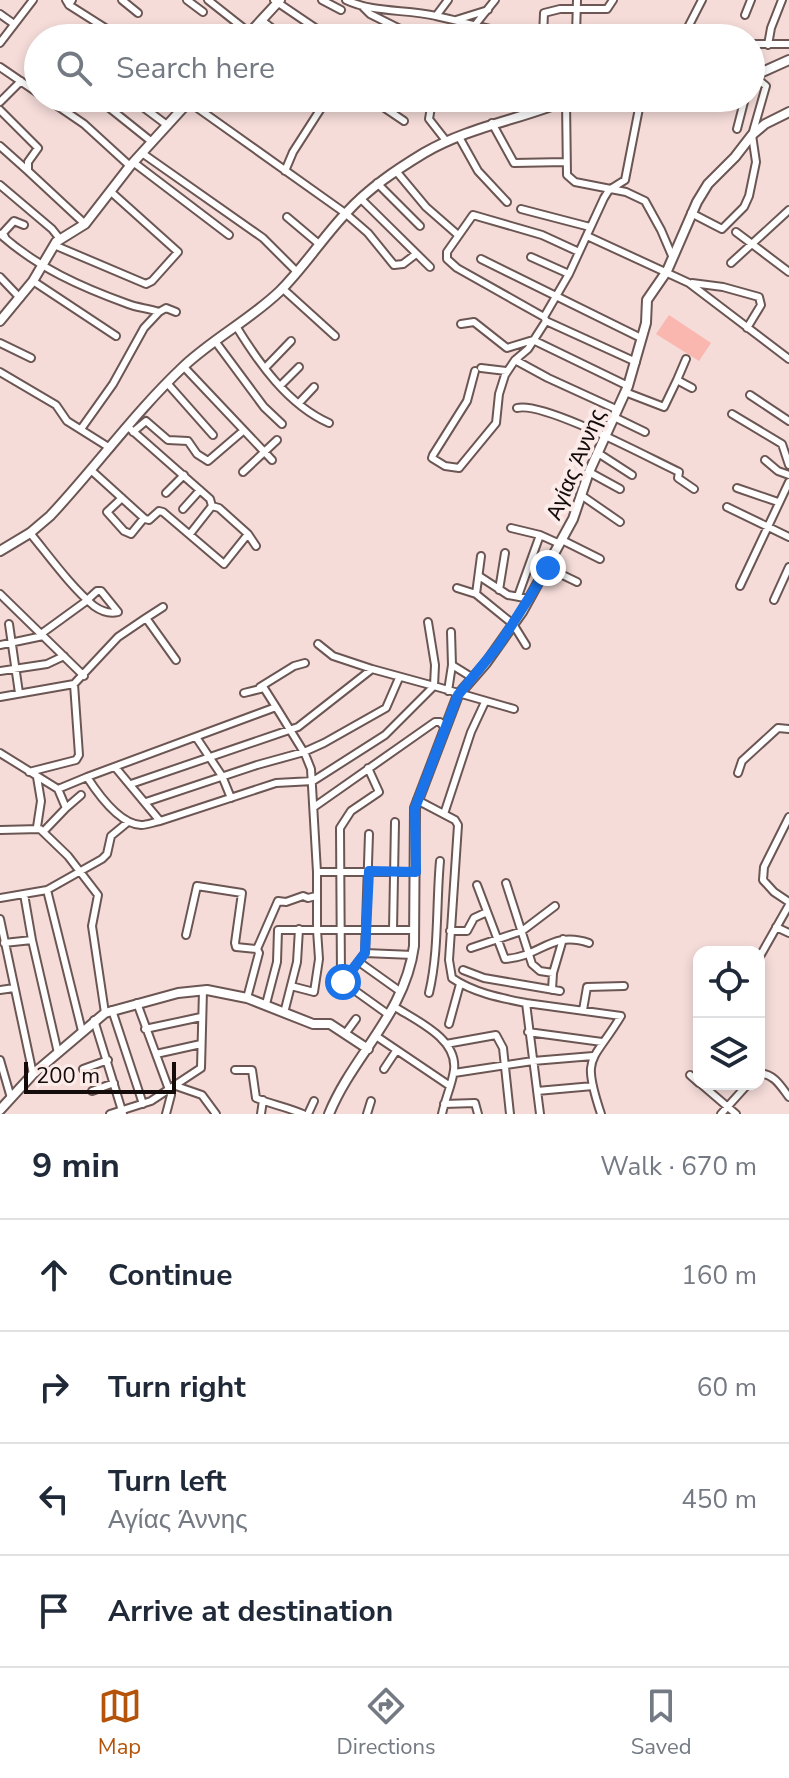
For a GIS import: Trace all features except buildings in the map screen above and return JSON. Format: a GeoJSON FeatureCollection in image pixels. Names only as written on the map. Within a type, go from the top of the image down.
{"type":"FeatureCollection","features":[{"type":"Feature","properties":{"kind":"street"},"geometry":{"type":"LineString","coordinates":[[0,43],[33,0]]}},
{"type":"Feature","properties":{"kind":"street"},"geometry":{"type":"LineString","coordinates":[[122,0],[138,13]]}},
{"type":"Feature","properties":{"kind":"street"},"geometry":{"type":"LineString","coordinates":[[208,0],[236,24]]}},
{"type":"Feature","properties":{"kind":"street"},"geometry":{"type":"LineString","coordinates":[[322,0],[337,9],[339,0]]}},
{"type":"Feature","properties":{"kind":"street"},"geometry":{"type":"LineString","coordinates":[[346,0],[362,6],[418,8],[436,16],[471,24]]}},
{"type":"Feature","properties":{"kind":"street"},"geometry":{"type":"LineString","coordinates":[[436,16],[448,0]]}},
{"type":"Feature","properties":{"kind":"street"},"geometry":{"type":"LineString","coordinates":[[476,24],[495,0]]}},
{"type":"Feature","properties":{"kind":"street"},"geometry":{"type":"LineString","coordinates":[[576,24],[577,0]]}},
{"type":"Feature","properties":{"kind":"street"},"geometry":{"type":"LineString","coordinates":[[544,24],[544,13],[560,9],[607,9],[613,0]]}},
{"type":"Feature","properties":{"kind":"street"},"geometry":{"type":"LineString","coordinates":[[692,24],[702,0]]}},
{"type":"Feature","properties":{"kind":"street"},"geometry":{"type":"LineString","coordinates":[[745,15],[751,0]]}},
{"type":"Feature","properties":{"kind":"street"},"geometry":{"type":"LineString","coordinates":[[768,45],[782,0]]}},
{"type":"Feature","properties":{"kind":"street"},"geometry":{"type":"LineString","coordinates":[[190,1],[203,12]]}},
{"type":"Feature","properties":{"kind":"street"},"geometry":{"type":"LineString","coordinates":[[258,24],[277,1],[310,24]]}},
{"type":"Feature","properties":{"kind":"street"},"geometry":{"type":"LineString","coordinates":[[69,2],[100,24]]}},
{"type":"Feature","properties":{"kind":"street"},"geometry":{"type":"LineString","coordinates":[[362,6],[370,14],[390,24]]}},
{"type":"Feature","properties":{"kind":"street"},"geometry":{"type":"LineString","coordinates":[[456,20],[488,10]]}},
{"type":"Feature","properties":{"kind":"street"},"geometry":{"type":"LineString","coordinates":[[0,14],[14,24]]}},
{"type":"Feature","properties":{"kind":"street"},"geometry":{"type":"LineString","coordinates":[[261,20],[266,24]]}},
{"type":"Feature","properties":{"kind":"street"},"geometry":{"type":"LineString","coordinates":[[765,45],[789,44]]}},
{"type":"Feature","properties":{"kind":"street"},"geometry":{"type":"LineString","coordinates":[[765,71],[789,60]]}},
{"type":"Feature","properties":{"kind":"street"},"geometry":{"type":"LineString","coordinates":[[0,67],[24,83]]}},
{"type":"Feature","properties":{"kind":"street"},"geometry":{"type":"LineString","coordinates":[[765,90],[774,67]]}},
{"type":"Feature","properties":{"kind":"street"},"geometry":{"type":"LineString","coordinates":[[0,102],[21,81]]}},
{"type":"Feature","properties":{"kind":"street"},"geometry":{"type":"LineString","coordinates":[[0,110],[38,148],[28,162],[28,171]]}},
{"type":"Feature","properties":{"kind":"street"},"geometry":{"type":"LineString","coordinates":[[66,112],[131,164],[229,235]]}},
{"type":"Feature","properties":{"kind":"street"},"geometry":{"type":"LineString","coordinates":[[114,112],[152,142]]}},
{"type":"Feature","properties":{"kind":"street"},"geometry":{"type":"LineString","coordinates":[[150,112],[167,125]]}},
{"type":"Feature","properties":{"kind":"street"},"geometry":{"type":"LineString","coordinates":[[0,321],[33,281],[57,242],[85,224],[131,164],[179,112]]}},
{"type":"Feature","properties":{"kind":"street"},"geometry":{"type":"LineString","coordinates":[[206,112],[345,213],[374,240],[394,265],[403,264],[416,254]]}},
{"type":"Feature","properties":{"kind":"street"},"geometry":{"type":"LineString","coordinates":[[285,171],[293,152],[319,112]]}},
{"type":"Feature","properties":{"kind":"street"},"geometry":{"type":"LineString","coordinates":[[391,112],[404,121]]}},
{"type":"Feature","properties":{"kind":"street"},"geometry":{"type":"LineString","coordinates":[[430,112],[429,119],[447,142]]}},
{"type":"Feature","properties":{"kind":"street"},"geometry":{"type":"LineString","coordinates":[[0,551],[30,533],[50,516],[130,429],[167,383],[282,288],[345,213],[377,183],[447,142],[492,123],[510,121],[534,112]]}},
{"type":"Feature","properties":{"kind":"street"},"geometry":{"type":"LineString","coordinates":[[568,112],[565,162],[570,179],[634,194],[645,201],[673,258]]}},
{"type":"Feature","properties":{"kind":"street"},"geometry":{"type":"LineString","coordinates":[[506,371],[478,369],[467,401],[432,458],[445,466],[459,468],[496,423],[501,383],[506,371],[533,340],[545,319],[609,190],[625,180],[638,112]]}},
{"type":"Feature","properties":{"kind":"street"},"geometry":{"type":"LineString","coordinates":[[737,129],[741,112]]}},
{"type":"Feature","properties":{"kind":"street"},"geometry":{"type":"LineString","coordinates":[[691,213],[722,229],[747,203],[756,162],[752,135],[759,112]]}},
{"type":"Feature","properties":{"kind":"street","name":"Αγίας Άννης"},"geometry":{"type":"LineString","coordinates":[[329,1114],[395,1007],[413,955],[417,800],[458,695],[530,599],[561,542],[627,389],[646,323],[647,300],[667,271],[691,213],[708,184],[752,135],[765,124],[789,112]]}},
{"type":"Feature","properties":{"kind":"street"},"geometry":{"type":"LineString","coordinates":[[492,123],[514,163],[565,162]]}},
{"type":"Feature","properties":{"kind":"street"},"geometry":{"type":"LineString","coordinates":[[459,137],[478,171],[507,202]]}},
{"type":"Feature","properties":{"kind":"street"},"geometry":{"type":"LineString","coordinates":[[0,146],[85,224]]}},
{"type":"Feature","properties":{"kind":"street"},"geometry":{"type":"LineString","coordinates":[[142,153],[263,238],[297,272]]}},
{"type":"Feature","properties":{"kind":"street"},"geometry":{"type":"LineString","coordinates":[[396,171],[426,207],[458,235]]}},
{"type":"Feature","properties":{"kind":"street"},"geometry":{"type":"LineString","coordinates":[[377,183],[420,226]]}},
{"type":"Feature","properties":{"kind":"street"},"geometry":{"type":"LineString","coordinates":[[0,185],[52,229],[57,242],[146,284],[178,252],[110,191]]}},
{"type":"Feature","properties":{"kind":"street"},"geometry":{"type":"LineString","coordinates":[[360,198],[430,267]]}},
{"type":"Feature","properties":{"kind":"street"},"geometry":{"type":"LineString","coordinates":[[204,216],[212,204]]}},
{"type":"Feature","properties":{"kind":"street"},"geometry":{"type":"LineString","coordinates":[[521,209],[590,227]]}},
{"type":"Feature","properties":{"kind":"street"},"geometry":{"type":"LineString","coordinates":[[731,263],[789,210]]}},
{"type":"Feature","properties":{"kind":"street"},"geometry":{"type":"LineString","coordinates":[[579,252],[542,235],[473,215],[447,252],[447,259],[545,319],[636,362]]}},
{"type":"Feature","properties":{"kind":"street"},"geometry":{"type":"LineString","coordinates":[[287,217],[319,244]]}},
{"type":"Feature","properties":{"kind":"street"},"geometry":{"type":"LineString","coordinates":[[24,225],[14,221],[3,236],[43,267],[110,297],[159,312]]}},
{"type":"Feature","properties":{"kind":"street"},"geometry":{"type":"LineString","coordinates":[[736,232],[750,246],[789,272]]}},
{"type":"Feature","properties":{"kind":"street"},"geometry":{"type":"LineString","coordinates":[[587,236],[689,283],[789,359]]}},
{"type":"Feature","properties":{"kind":"street"},"geometry":{"type":"LineString","coordinates":[[531,257],[569,274]]}},
{"type":"Feature","properties":{"kind":"street"},"geometry":{"type":"LineString","coordinates":[[481,259],[641,338]]}},
{"type":"Feature","properties":{"kind":"street"},"geometry":{"type":"LineString","coordinates":[[0,277],[20,298]]}},
{"type":"Feature","properties":{"kind":"street"},"geometry":{"type":"LineString","coordinates":[[33,281],[116,336]]}},
{"type":"Feature","properties":{"kind":"street"},"geometry":{"type":"LineString","coordinates":[[689,283],[723,287],[759,297],[761,305],[747,328]]}},
{"type":"Feature","properties":{"kind":"street"},"geometry":{"type":"LineString","coordinates":[[282,288],[335,336]]}},
{"type":"Feature","properties":{"kind":"street"},"geometry":{"type":"LineString","coordinates":[[81,429],[120,373],[144,328],[166,308],[176,312]]}},
{"type":"Feature","properties":{"kind":"street"},"geometry":{"type":"LineString","coordinates":[[461,324],[474,322],[507,348],[533,340],[664,407],[686,359]]}},
{"type":"Feature","properties":{"kind":"street"},"geometry":{"type":"LineString","coordinates":[[236,326],[265,368],[281,385],[317,418],[329,423]]}},
{"type":"Feature","properties":{"kind":"street"},"geometry":{"type":"LineString","coordinates":[[215,341],[264,407],[282,424]]}},
{"type":"Feature","properties":{"kind":"street"},"geometry":{"type":"LineString","coordinates":[[265,368],[291,341]]}},
{"type":"Feature","properties":{"kind":"street"},"geometry":{"type":"LineString","coordinates":[[0,343],[31,358]]}},
{"type":"Feature","properties":{"kind":"street"},"geometry":{"type":"LineString","coordinates":[[515,360],[616,413],[645,432]]}},
{"type":"Feature","properties":{"kind":"street"},"geometry":{"type":"LineString","coordinates":[[184,367],[272,460]]}},
{"type":"Feature","properties":{"kind":"street"},"geometry":{"type":"LineString","coordinates":[[281,385],[299,367]]}},
{"type":"Feature","properties":{"kind":"street"},"geometry":{"type":"LineString","coordinates":[[0,372],[56,405],[67,421],[110,448]]}},
{"type":"Feature","properties":{"kind":"street"},"geometry":{"type":"LineString","coordinates":[[677,380],[692,388]]}},
{"type":"Feature","properties":{"kind":"street"},"geometry":{"type":"LineString","coordinates":[[167,383],[213,435]]}},
{"type":"Feature","properties":{"kind":"street"},"geometry":{"type":"LineString","coordinates":[[299,403],[314,387]]}},
{"type":"Feature","properties":{"kind":"street"},"geometry":{"type":"LineString","coordinates":[[750,395],[789,421]]}},
{"type":"Feature","properties":{"kind":"street"},"geometry":{"type":"LineString","coordinates":[[517,408],[532,408],[605,436],[679,472],[678,478],[694,489]]}},
{"type":"Feature","properties":{"kind":"street"},"geometry":{"type":"LineString","coordinates":[[732,414],[782,444],[789,465]]}},
{"type":"Feature","properties":{"kind":"street"},"geometry":{"type":"LineString","coordinates":[[130,429],[149,422],[165,439],[188,441],[197,454],[208,461],[243,431]]}},
{"type":"Feature","properties":{"kind":"street"},"geometry":{"type":"LineString","coordinates":[[130,429],[210,499],[212,506]]}},
{"type":"Feature","properties":{"kind":"street"},"geometry":{"type":"LineString","coordinates":[[243,472],[277,440]]}},
{"type":"Feature","properties":{"kind":"street"},"geometry":{"type":"LineString","coordinates":[[598,453],[632,475]]}},
{"type":"Feature","properties":{"kind":"street"},"geometry":{"type":"LineString","coordinates":[[765,460],[778,471],[789,475]]}},
{"type":"Feature","properties":{"kind":"street"},"geometry":{"type":"LineString","coordinates":[[92,471],[144,518],[149,520],[159,511],[163,512],[224,564],[248,534]]}},
{"type":"Feature","properties":{"kind":"street"},"geometry":{"type":"LineString","coordinates":[[589,472],[620,489]]}},
{"type":"Feature","properties":{"kind":"street"},"geometry":{"type":"LineString","coordinates":[[166,493],[184,475]]}},
{"type":"Feature","properties":{"kind":"street"},"geometry":{"type":"LineString","coordinates":[[740,586],[789,482]]}},
{"type":"Feature","properties":{"kind":"street"},"geometry":{"type":"LineString","coordinates":[[737,488],[778,502]]}},
{"type":"Feature","properties":{"kind":"street"},"geometry":{"type":"LineString","coordinates":[[183,509],[200,490]]}},
{"type":"Feature","properties":{"kind":"street"},"geometry":{"type":"LineString","coordinates":[[581,495],[600,505],[620,522]]}},
{"type":"Feature","properties":{"kind":"street"},"geometry":{"type":"LineString","coordinates":[[122,498],[107,512],[124,531],[131,534],[144,518]]}},
{"type":"Feature","properties":{"kind":"street"},"geometry":{"type":"LineString","coordinates":[[190,534],[212,506]]}},
{"type":"Feature","properties":{"kind":"street"},"geometry":{"type":"LineString","coordinates":[[212,506],[219,508],[248,534],[256,546]]}},
{"type":"Feature","properties":{"kind":"street"},"geometry":{"type":"LineString","coordinates":[[727,507],[789,537]]}},
{"type":"Feature","properties":{"kind":"street"},"geometry":{"type":"LineString","coordinates":[[511,528],[561,542],[600,559]]}},
{"type":"Feature","properties":{"kind":"street"},"geometry":{"type":"LineString","coordinates":[[0,645],[42,635],[87,598],[101,591],[118,612],[114,614],[97,608],[87,598],[30,533]]}},
{"type":"Feature","properties":{"kind":"street"},"geometry":{"type":"LineString","coordinates":[[518,596],[540,535]]}},
{"type":"Feature","properties":{"kind":"street"},"geometry":{"type":"LineString","coordinates":[[499,590],[505,553]]}},
{"type":"Feature","properties":{"kind":"street"},"geometry":{"type":"LineString","coordinates":[[476,594],[481,556]]}},
{"type":"Feature","properties":{"kind":"street"},"geometry":{"type":"LineString","coordinates":[[774,600],[789,567]]}},
{"type":"Feature","properties":{"kind":"street"},"geometry":{"type":"LineString","coordinates":[[548,568],[577,582]]}},
{"type":"Feature","properties":{"kind":"street"},"geometry":{"type":"LineString","coordinates":[[479,576],[508,595],[530,599]]}},
{"type":"Feature","properties":{"kind":"street"},"geometry":{"type":"LineString","coordinates":[[457,588],[476,594],[513,624],[526,645]]}},
{"type":"Feature","properties":{"kind":"street"},"geometry":{"type":"LineString","coordinates":[[0,594],[84,676]]}},
{"type":"Feature","properties":{"kind":"street"},"geometry":{"type":"LineString","coordinates":[[0,697],[74,684],[118,637],[163,607]]}},
{"type":"Feature","properties":{"kind":"street"},"geometry":{"type":"LineString","coordinates":[[146,618],[176,660]]}},
{"type":"Feature","properties":{"kind":"street"},"geometry":{"type":"LineString","coordinates":[[87,777],[128,822],[142,825],[276,783],[313,781],[385,735],[434,686],[435,665],[428,622]]}},
{"type":"Feature","properties":{"kind":"street"},"geometry":{"type":"LineString","coordinates":[[9,624],[19,693]]}},
{"type":"Feature","properties":{"kind":"street"},"geometry":{"type":"LineString","coordinates":[[448,691],[452,665],[451,632]]}},
{"type":"Feature","properties":{"kind":"street"},"geometry":{"type":"LineString","coordinates":[[318,644],[333,656],[399,678],[514,709]]}},
{"type":"Feature","properties":{"kind":"street"},"geometry":{"type":"LineString","coordinates":[[0,671],[47,664],[64,656]]}},
{"type":"Feature","properties":{"kind":"street"},"geometry":{"type":"LineString","coordinates":[[244,693],[305,663]]}},
{"type":"Feature","properties":{"kind":"street"},"geometry":{"type":"LineString","coordinates":[[452,665],[473,678]]}},
{"type":"Feature","properties":{"kind":"street"},"geometry":{"type":"LineString","coordinates":[[131,784],[291,730],[307,721],[372,669]]}},
{"type":"Feature","properties":{"kind":"street"},"geometry":{"type":"LineString","coordinates":[[146,802],[304,752],[386,708],[399,678]]}},
{"type":"Feature","properties":{"kind":"street"},"geometry":{"type":"LineString","coordinates":[[29,772],[76,760],[79,755],[74,684]]}},
{"type":"Feature","properties":{"kind":"street"},"geometry":{"type":"LineString","coordinates":[[260,687],[267,690],[304,752],[313,781],[319,959],[314,992],[291,986]]}},
{"type":"Feature","properties":{"kind":"street"},"geometry":{"type":"LineString","coordinates":[[444,814],[471,732],[485,702]]}},
{"type":"Feature","properties":{"kind":"street"},"geometry":{"type":"LineString","coordinates":[[58,789],[276,707]]}},
{"type":"Feature","properties":{"kind":"street"},"geometry":{"type":"LineString","coordinates":[[314,807],[435,722],[440,722],[445,728]]}},
{"type":"Feature","properties":{"kind":"street"},"geometry":{"type":"LineString","coordinates":[[738,773],[742,761],[778,728],[789,729]]}},
{"type":"Feature","properties":{"kind":"street"},"geometry":{"type":"LineString","coordinates":[[196,737],[222,776],[231,798]]}},
{"type":"Feature","properties":{"kind":"street"},"geometry":{"type":"LineString","coordinates":[[0,753],[58,789],[66,808]]}},
{"type":"Feature","properties":{"kind":"street"},"geometry":{"type":"LineString","coordinates":[[115,767],[160,821]]}},
{"type":"Feature","properties":{"kind":"street"},"geometry":{"type":"LineString","coordinates":[[343,982],[340,828],[351,811],[379,791],[368,768]]}},
{"type":"Feature","properties":{"kind":"street"},"geometry":{"type":"LineString","coordinates":[[37,777],[41,801],[40,830],[98,895],[92,926],[108,1012],[143,1104]]}},
{"type":"Feature","properties":{"kind":"street"},"geometry":{"type":"LineString","coordinates":[[0,830],[40,830],[81,795]]}},
{"type":"Feature","properties":{"kind":"street"},"geometry":{"type":"LineString","coordinates":[[417,800],[455,820],[458,825],[450,931],[452,978]]}},
{"type":"Feature","properties":{"kind":"street"},"geometry":{"type":"LineString","coordinates":[[765,947],[789,903],[763,880],[764,867],[789,817]]}},
{"type":"Feature","properties":{"kind":"street"},"geometry":{"type":"LineString","coordinates":[[0,898],[47,890],[105,857],[111,836],[128,822]]}},
{"type":"Feature","properties":{"kind":"street"},"geometry":{"type":"LineString","coordinates":[[393,930],[395,822]]}},
{"type":"Feature","properties":{"kind":"street"},"geometry":{"type":"LineString","coordinates":[[343,982],[365,953],[369,834]]}},
{"type":"Feature","properties":{"kind":"street"},"geometry":{"type":"LineString","coordinates":[[429,993],[435,969],[440,861]]}},
{"type":"Feature","properties":{"kind":"street"},"geometry":{"type":"LineString","coordinates":[[317,872],[416,872]]}},
{"type":"Feature","properties":{"kind":"street"},"geometry":{"type":"LineString","coordinates":[[506,883],[535,968],[553,973]]}},
{"type":"Feature","properties":{"kind":"street"},"geometry":{"type":"LineString","coordinates":[[477,885],[505,959],[530,955],[550,942],[563,939],[589,943]]}},
{"type":"Feature","properties":{"kind":"street"},"geometry":{"type":"LineString","coordinates":[[186,935],[197,886],[236,890],[242,894],[235,945],[257,949]]}},
{"type":"Feature","properties":{"kind":"street"},"geometry":{"type":"LineString","coordinates":[[47,890],[82,1031]]}},
{"type":"Feature","properties":{"kind":"street"},"geometry":{"type":"LineString","coordinates":[[24,894],[58,1053]]}},
{"type":"Feature","properties":{"kind":"street"},"geometry":{"type":"LineString","coordinates":[[247,998],[259,953],[257,949],[278,901],[316,896]]}},
{"type":"Feature","properties":{"kind":"street"},"geometry":{"type":"LineString","coordinates":[[471,948],[522,931],[555,906]]}},
{"type":"Feature","properties":{"kind":"street"},"geometry":{"type":"LineString","coordinates":[[450,931],[467,931],[474,918],[487,912]]}},
{"type":"Feature","properties":{"kind":"street"},"geometry":{"type":"LineString","coordinates":[[0,919],[33,1074]]}},
{"type":"Feature","properties":{"kind":"street"},"geometry":{"type":"LineString","coordinates":[[776,927],[789,933]]}},
{"type":"Feature","properties":{"kind":"street"},"geometry":{"type":"LineString","coordinates":[[284,1013],[297,962],[299,929]]}},
{"type":"Feature","properties":{"kind":"street"},"geometry":{"type":"LineString","coordinates":[[266,1004],[277,962],[278,930],[414,930]]}},
{"type":"Feature","properties":{"kind":"street"},"geometry":{"type":"LineString","coordinates":[[552,990],[553,973],[563,939]]}},
{"type":"Feature","properties":{"kind":"street"},"geometry":{"type":"LineString","coordinates":[[4,943],[32,940]]}},
{"type":"Feature","properties":{"kind":"street"},"geometry":{"type":"LineString","coordinates":[[365,953],[413,955]]}},
{"type":"Feature","properties":{"kind":"street"},"geometry":{"type":"LineString","coordinates":[[359,962],[401,992]]}},
{"type":"Feature","properties":{"kind":"street"},"geometry":{"type":"LineString","coordinates":[[435,969],[460,984],[517,1001],[621,1016],[593,1056],[589,1071],[601,1114]]}},
{"type":"Feature","properties":{"kind":"street"},"geometry":{"type":"LineString","coordinates":[[476,990],[466,971],[484,978],[560,991]]}},
{"type":"Feature","properties":{"kind":"street"},"geometry":{"type":"LineString","coordinates":[[476,990],[484,978]]}},
{"type":"Feature","properties":{"kind":"street"},"geometry":{"type":"LineString","coordinates":[[343,982],[389,1015]]}},
{"type":"Feature","properties":{"kind":"street"},"geometry":{"type":"LineString","coordinates":[[449,1024],[460,984]]}},
{"type":"Feature","properties":{"kind":"street"},"geometry":{"type":"LineString","coordinates":[[517,1001],[515,993],[518,985]]}},
{"type":"Feature","properties":{"kind":"street"},"geometry":{"type":"LineString","coordinates":[[583,1010],[587,987],[624,986]]}},
{"type":"Feature","properties":{"kind":"street"},"geometry":{"type":"LineString","coordinates":[[0,990],[14,988]]}},
{"type":"Feature","properties":{"kind":"street"},"geometry":{"type":"LineString","coordinates":[[110,1114],[143,1104],[201,1068],[203,990]]}},
{"type":"Feature","properties":{"kind":"street"},"geometry":{"type":"LineString","coordinates":[[7,1114],[0,1110],[33,1074],[94,1020],[137,1003],[203,990],[247,998],[313,1024],[330,1024],[368,1049]]}},
{"type":"Feature","properties":{"kind":"street"},"geometry":{"type":"LineString","coordinates":[[137,1003],[145,1029],[173,1088],[166,1114]]}},
{"type":"Feature","properties":{"kind":"street"},"geometry":{"type":"LineString","coordinates":[[526,1003],[540,1114]]}},
{"type":"Feature","properties":{"kind":"street"},"geometry":{"type":"LineString","coordinates":[[395,1007],[435,1033],[446,1044],[454,1060],[454,1073],[442,1114]]}},
{"type":"Feature","properties":{"kind":"street"},"geometry":{"type":"LineString","coordinates":[[145,1029],[201,1017]]}},
{"type":"Feature","properties":{"kind":"street"},"geometry":{"type":"LineString","coordinates":[[345,1034],[356,1019]]}},
{"type":"Feature","properties":{"kind":"street"},"geometry":{"type":"LineString","coordinates":[[94,1020],[123,1112]]}},
{"type":"Feature","properties":{"kind":"street"},"geometry":{"type":"LineString","coordinates":[[528,1032],[602,1042]]}},
{"type":"Feature","properties":{"kind":"street"},"geometry":{"type":"LineString","coordinates":[[446,1044],[496,1035],[502,1043],[510,1114]]}},
{"type":"Feature","properties":{"kind":"street"},"geometry":{"type":"LineString","coordinates":[[376,1036],[450,1086]]}},
{"type":"Feature","properties":{"kind":"street"},"geometry":{"type":"LineString","coordinates":[[156,1054],[201,1044]]}},
{"type":"Feature","properties":{"kind":"street"},"geometry":{"type":"LineString","coordinates":[[384,1069],[396,1051]]}},
{"type":"Feature","properties":{"kind":"street"},"geometry":{"type":"LineString","coordinates":[[454,1073],[593,1056]]}},
{"type":"Feature","properties":{"kind":"street"},"geometry":{"type":"LineString","coordinates":[[0,1060],[11,1098]]}},
{"type":"Feature","properties":{"kind":"street"},"geometry":{"type":"LineString","coordinates":[[83,1069],[108,1060]]}},
{"type":"Feature","properties":{"kind":"street"},"geometry":{"type":"LineString","coordinates":[[235,1070],[252,1070],[256,1098],[306,1114],[314,1101]]}},
{"type":"Feature","properties":{"kind":"street"},"geometry":{"type":"LineString","coordinates":[[765,1074],[775,1079],[789,1097]]}},
{"type":"Feature","properties":{"kind":"street"},"geometry":{"type":"LineString","coordinates":[[92,1091],[114,1083]]}},
{"type":"Feature","properties":{"kind":"street"},"geometry":{"type":"LineString","coordinates":[[537,1091],[593,1086]]}},
{"type":"Feature","properties":{"kind":"street"},"geometry":{"type":"LineString","coordinates":[[173,1088],[202,1095],[216,1114]]}},
{"type":"Feature","properties":{"kind":"street"},"geometry":{"type":"LineString","coordinates":[[708,1090],[736,1114]]}},
{"type":"Feature","properties":{"kind":"street"},"geometry":{"type":"LineString","coordinates":[[721,1114],[743,1090]]}},
{"type":"Feature","properties":{"kind":"street"},"geometry":{"type":"LineString","coordinates":[[261,1114],[263,1100]]}},
{"type":"Feature","properties":{"kind":"street"},"geometry":{"type":"LineString","coordinates":[[367,1114],[371,1101]]}},
{"type":"Feature","properties":{"kind":"street"},"geometry":{"type":"LineString","coordinates":[[444,1104],[475,1103],[478,1114]]}},
{"type":"Feature","properties":{"kind":"shaded area"},"geometry":{"type":"Polygon","coordinates":[[[669,315],[711,343],[699,361],[656,334],[669,315]]]}},
{"type":"Feature","properties":{"kind":"route"},"geometry":{"type":"LineString","coordinates":[[343,982],[365,953],[369,871],[416,872],[415,808],[458,695],[499,645],[548,568]]}}]}
